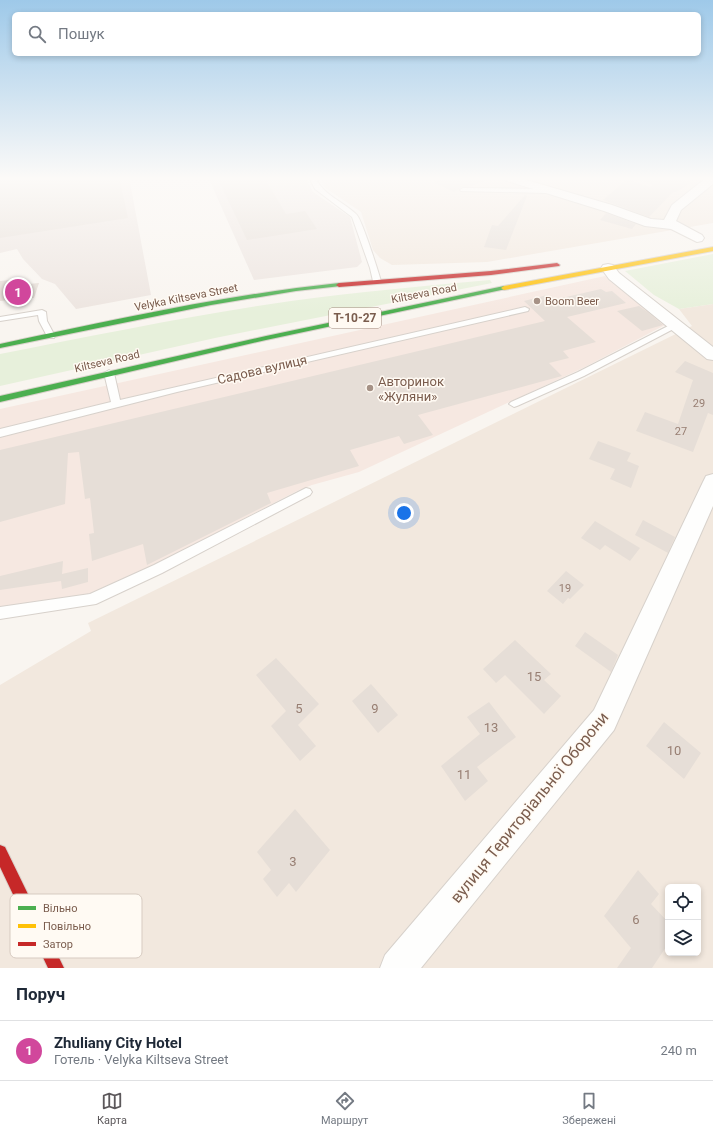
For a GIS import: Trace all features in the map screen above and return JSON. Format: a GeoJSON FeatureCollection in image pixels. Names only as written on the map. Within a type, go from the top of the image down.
{"type":"FeatureCollection","features":[{"type":"Feature","properties":{"kind":"main road"},"geometry":{"type":"LineString","coordinates":[[682,241],[702,237]]}},
{"type":"Feature","properties":{"kind":"main road","name":"Kiltseva Road"},"geometry":{"type":"LineString","coordinates":[[0,399],[109,372],[348,320],[608,268],[713,249]]}},
{"type":"Feature","properties":{"kind":"main road","name":"Kiltseva Road"},"geometry":{"type":"LineString","coordinates":[[377,281],[511,270],[563,264]]}},
{"type":"Feature","properties":{"kind":"main road","name":"Velyka Kiltseva Street"},"geometry":{"type":"LineString","coordinates":[[0,346],[170,311],[256,296],[377,281]]}},
{"type":"Feature","properties":{"kind":"main road"},"geometry":{"type":"LineString","coordinates":[[0,852],[20,894]]}},
{"type":"Feature","properties":{"kind":"main road"},"geometry":{"type":"LineString","coordinates":[[51,958],[56,968]]}},
{"type":"Feature","properties":{"kind":"street"},"geometry":{"type":"LineString","coordinates":[[643,222],[648,224],[673,225]]}},
{"type":"Feature","properties":{"kind":"street"},"geometry":{"type":"LineString","coordinates":[[668,222],[702,237]]}},
{"type":"Feature","properties":{"kind":"street"},"geometry":{"type":"LineString","coordinates":[[608,268],[614,276],[713,355]]}},
{"type":"Feature","properties":{"kind":"street","name":"вулиця Територіальної Оборони"},"geometry":{"type":"LineString","coordinates":[[398,968],[604,720],[713,482]]}},
{"type":"Feature","properties":{"kind":"lane"},"geometry":{"type":"LineString","coordinates":[[357,222],[374,268],[377,281]]}},
{"type":"Feature","properties":{"kind":"lane","name":"Садова вулиця"},"geometry":{"type":"LineString","coordinates":[[0,433],[177,389],[525,309]]}},
{"type":"Feature","properties":{"kind":"lane"},"geometry":{"type":"LineString","coordinates":[[0,319],[42,312],[43,321],[51,336]]}},
{"type":"Feature","properties":{"kind":"lane"},"geometry":{"type":"LineString","coordinates":[[514,404],[581,374],[677,325]]}},
{"type":"Feature","properties":{"kind":"lane"},"geometry":{"type":"LineString","coordinates":[[109,372],[116,404]]}},
{"type":"Feature","properties":{"kind":"lane"},"geometry":{"type":"LineString","coordinates":[[0,613],[91,600],[158,569],[306,492]]}},
{"type":"Feature","properties":{"kind":"shaded area"},"geometry":{"type":"Polygon","coordinates":[[[0,222],[137,222],[151,295],[76,309],[55,284],[42,279],[23,259],[17,249],[0,253],[0,222]]]}},
{"type":"Feature","properties":{"kind":"shaded area"},"geometry":{"type":"Polygon","coordinates":[[[228,222],[351,222],[362,262],[357,267],[254,280],[228,222]]]}},
{"type":"Feature","properties":{"kind":"shaded area"},"geometry":{"type":"Polygon","coordinates":[[[364,222],[713,222],[487,262],[392,265],[380,258],[373,250],[364,222]]]}},
{"type":"Feature","properties":{"kind":"shaded area","name":"Авторинок «Жуляни»"},"geometry":{"type":"Polygon","coordinates":[[[605,276],[665,325],[585,367],[359,472],[312,485],[297,491],[156,564],[88,594],[0,607],[0,409],[605,276]]]}},
{"type":"Feature","properties":{"kind":"shaded area"},"geometry":{"type":"Polygon","coordinates":[[[713,304],[713,968],[0,968],[0,685],[91,631],[88,623],[692,326],[679,309],[713,304]]]}},
{"type":"Feature","properties":{"kind":"green space"},"geometry":{"type":"Polygon","coordinates":[[[713,254],[713,304],[679,309],[654,295],[625,271],[713,254]]]}},
{"type":"Feature","properties":{"kind":"green space"},"geometry":{"type":"Polygon","coordinates":[[[490,280],[492,283],[215,338],[0,386],[0,354],[182,319],[291,301],[490,280]]]}},
{"type":"Feature","properties":{"kind":"building"},"geometry":{"type":"Polygon","coordinates":[[[0,222],[101,222],[0,238],[0,222]]]}},
{"type":"Feature","properties":{"kind":"building"},"geometry":{"type":"Polygon","coordinates":[[[239,222],[312,222],[317,229],[247,240],[239,222]]]}},
{"type":"Feature","properties":{"kind":"building"},"geometry":{"type":"Polygon","coordinates":[[[501,222],[517,222],[506,250],[484,247],[492,225],[498,226],[501,222]]]}},
{"type":"Feature","properties":{"kind":"building"},"geometry":{"type":"Polygon","coordinates":[[[608,222],[631,222],[636,224],[632,229],[608,222]]]}},
{"type":"Feature","properties":{"kind":"building"},"geometry":{"type":"Polygon","coordinates":[[[20,279],[17,285],[39,283],[34,298],[0,301],[0,281],[20,279]]]}},
{"type":"Feature","properties":{"kind":"building","name":"Авторинок «Жуляни»"},"geometry":{"type":"Polygon","coordinates":[[[601,289],[606,292],[612,291],[626,303],[567,317],[596,342],[563,351],[569,358],[549,363],[562,376],[418,415],[433,435],[404,444],[399,436],[350,450],[359,466],[267,493],[271,503],[147,565],[143,544],[92,561],[89,534],[94,533],[90,498],[85,499],[79,452],[68,453],[65,504],[0,522],[0,450],[545,321],[524,301],[547,295],[553,300],[601,289]]]}},
{"type":"Feature","properties":{"kind":"building"},"geometry":{"type":"Polygon","coordinates":[[[639,306],[663,325],[642,331],[617,311],[639,306]]]}},
{"type":"Feature","properties":{"kind":"building"},"geometry":{"type":"Polygon","coordinates":[[[685,361],[713,373],[713,415],[708,413],[693,452],[636,431],[645,412],[678,424],[693,380],[675,372],[685,361]]]}},
{"type":"Feature","properties":{"kind":"building"},"geometry":{"type":"Polygon","coordinates":[[[598,441],[631,453],[627,461],[639,466],[631,488],[610,479],[615,469],[589,459],[598,441]]]}},
{"type":"Feature","properties":{"kind":"building"},"geometry":{"type":"Polygon","coordinates":[[[643,520],[675,537],[668,553],[635,535],[643,520]]]}},
{"type":"Feature","properties":{"kind":"building"},"geometry":{"type":"Polygon","coordinates":[[[595,521],[640,548],[630,561],[605,545],[600,550],[581,538],[595,521]]]}},
{"type":"Feature","properties":{"kind":"building"},"geometry":{"type":"Polygon","coordinates":[[[63,561],[62,574],[88,568],[88,582],[62,589],[61,581],[0,590],[0,576],[63,561]]]}},
{"type":"Feature","properties":{"kind":"building"},"geometry":{"type":"Polygon","coordinates":[[[566,571],[584,585],[563,604],[547,591],[566,571]]]}},
{"type":"Feature","properties":{"kind":"building"},"geometry":{"type":"Polygon","coordinates":[[[585,632],[618,655],[611,672],[575,646],[585,632]]]}},
{"type":"Feature","properties":{"kind":"building"},"geometry":{"type":"Polygon","coordinates":[[[515,640],[551,674],[544,680],[561,696],[544,714],[505,675],[496,683],[483,669],[515,640]]]}},
{"type":"Feature","properties":{"kind":"building"},"geometry":{"type":"Polygon","coordinates":[[[276,658],[319,704],[298,725],[316,746],[300,761],[271,726],[286,711],[256,675],[276,658]]]}},
{"type":"Feature","properties":{"kind":"building"},"geometry":{"type":"Polygon","coordinates":[[[371,684],[398,715],[378,733],[352,701],[371,684]]]}},
{"type":"Feature","properties":{"kind":"building"},"geometry":{"type":"Polygon","coordinates":[[[489,702],[516,737],[477,767],[488,781],[465,801],[441,766],[480,734],[467,717],[489,702]]]}},
{"type":"Feature","properties":{"kind":"building"},"geometry":{"type":"Polygon","coordinates":[[[664,722],[701,753],[684,779],[646,746],[664,722]]]}},
{"type":"Feature","properties":{"kind":"building"},"geometry":{"type":"Polygon","coordinates":[[[295,809],[330,850],[296,892],[289,883],[277,897],[263,879],[271,870],[257,852],[295,809]]]}},
{"type":"Feature","properties":{"kind":"building"},"geometry":{"type":"Polygon","coordinates":[[[638,870],[659,894],[651,904],[665,919],[665,948],[652,968],[617,968],[631,948],[604,916],[638,870]]]}},
{"type":"Feature","properties":{"kind":"traffic: fast"},"geometry":{"type":"LineString","coordinates":[[0,346],[126,319],[211,303],[339,285]]}},
{"type":"Feature","properties":{"kind":"traffic: fast"},"geometry":{"type":"LineString","coordinates":[[0,399],[266,338],[504,288]]}},
{"type":"Feature","properties":{"kind":"traffic: slow"},"geometry":{"type":"LineString","coordinates":[[504,288],[713,249]]}},
{"type":"Feature","properties":{"kind":"traffic: jam"},"geometry":{"type":"LineString","coordinates":[[339,285],[491,273],[557,265]]}},
{"type":"Feature","properties":{"kind":"traffic: jam"},"geometry":{"type":"LineString","coordinates":[[0,852],[20,894]]}},
{"type":"Feature","properties":{"kind":"traffic: jam"},"geometry":{"type":"LineString","coordinates":[[51,958],[56,968]]}},
{"type":"Feature","properties":{"kind":"place","name":"Zhuliany City Hotel"},"geometry":{"type":"Point","coordinates":[18,292]}},
{"type":"Feature","properties":{"kind":"place","name":"Boom Beer"},"geometry":{"type":"Point","coordinates":[537,301]}},
{"type":"Feature","properties":{"kind":"place","name":"Авторинок «Жуляни»"},"geometry":{"type":"Point","coordinates":[370,388]}}]}
